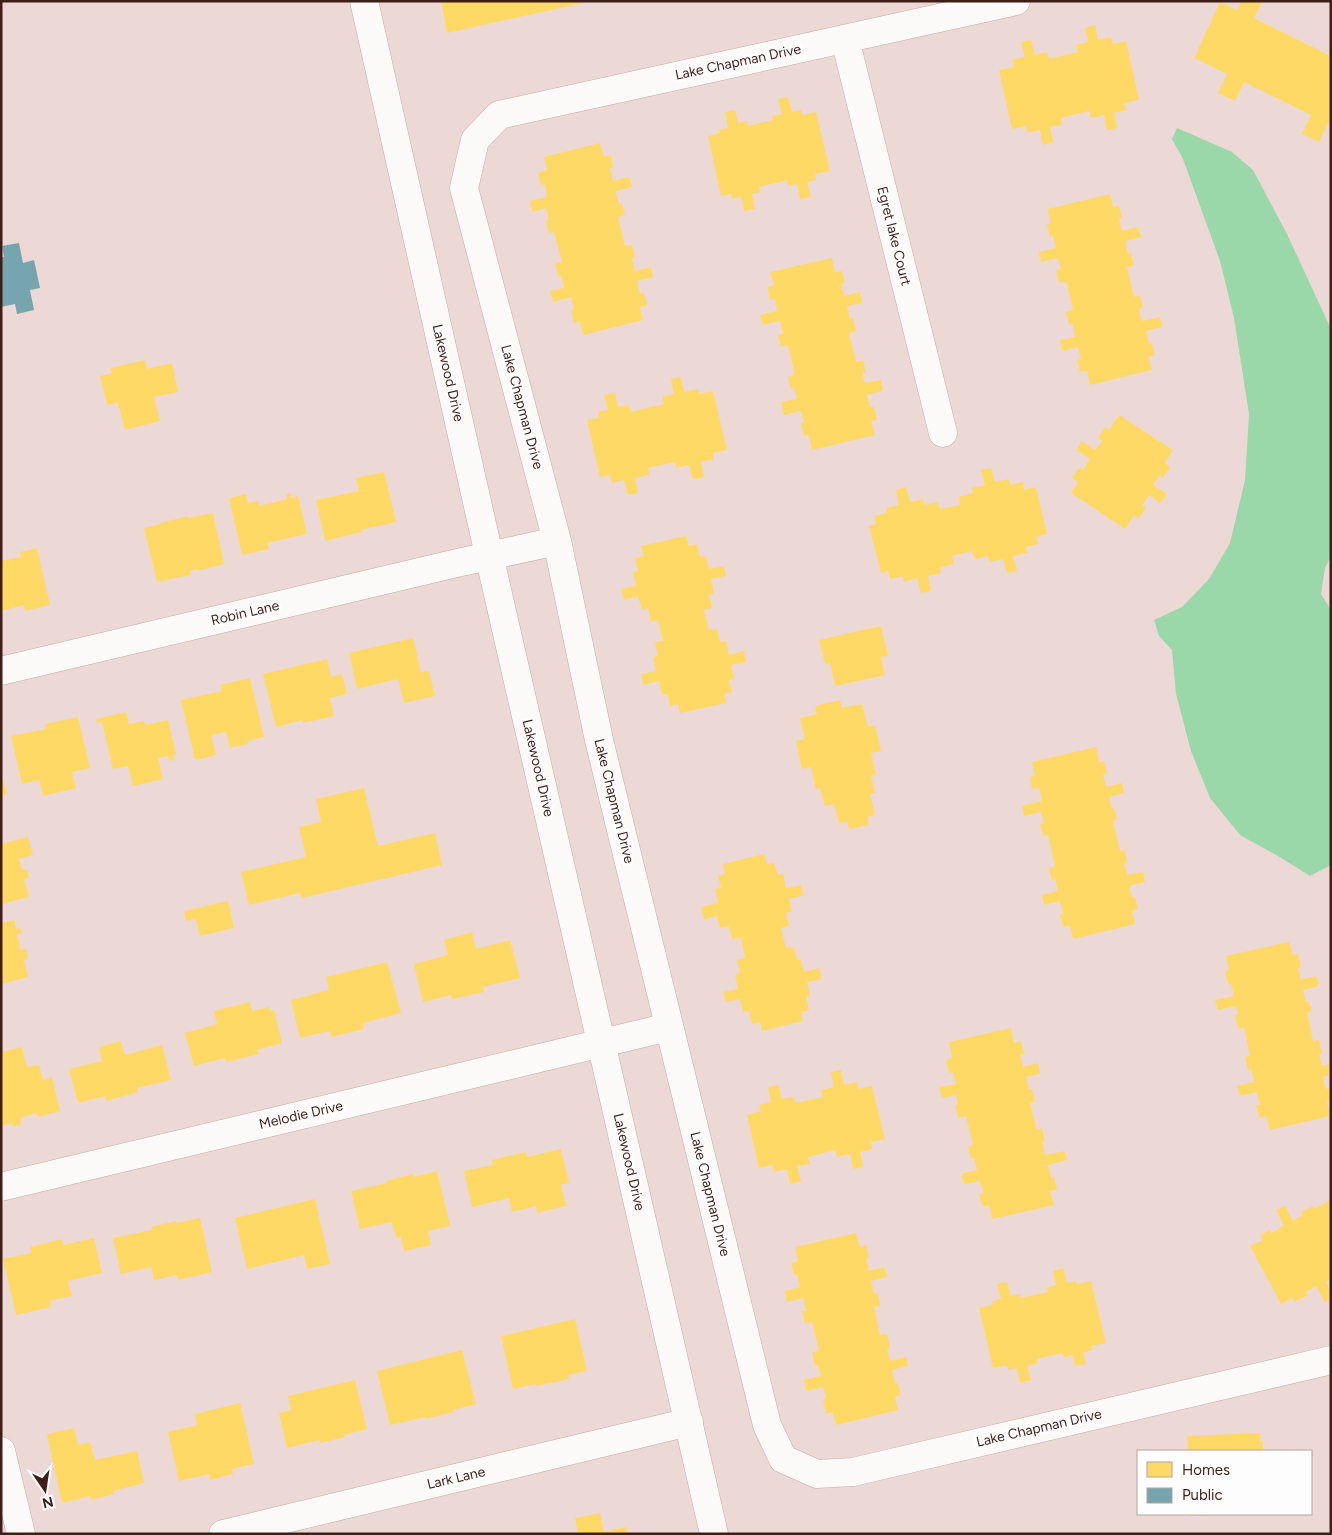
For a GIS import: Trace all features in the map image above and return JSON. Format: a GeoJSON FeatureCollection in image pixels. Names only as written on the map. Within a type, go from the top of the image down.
{"type":"FeatureCollection","features":[{"type":"Feature","properties":{"kind":"street","name":"Lakewood Drive"},"geometry":{"type":"LineString","coordinates":[[364,1],[714,1534]]}},
{"type":"Feature","properties":{"kind":"street","name":"Lake Chapman Drive"},"geometry":{"type":"LineString","coordinates":[[1016,1],[499,115],[475,140],[464,188],[557,541],[598,740],[767,1425],[783,1459],[817,1474],[853,1472],[1331,1360]]}},
{"type":"Feature","properties":{"kind":"street","name":"Egret lake Court"},"geometry":{"type":"LineString","coordinates":[[845,39],[943,433]]}},
{"type":"Feature","properties":{"kind":"street","name":"Robin Lane"},"geometry":{"type":"LineString","coordinates":[[1,671],[489,555],[557,541]]}},
{"type":"Feature","properties":{"kind":"street","name":"Melodie Drive"},"geometry":{"type":"LineString","coordinates":[[1,1187],[669,1027]]}},
{"type":"Feature","properties":{"kind":"street","name":"Lark Lane"},"geometry":{"type":"LineString","coordinates":[[223,1534],[688,1422]]}},
{"type":"Feature","properties":{"kind":"street"},"geometry":{"type":"LineString","coordinates":[[1,1451],[21,1534]]}},
{"type":"Feature","properties":{"kind":"shaded area"},"geometry":{"type":"Polygon","coordinates":[[[1177,128],[1232,152],[1253,170],[1287,234],[1331,329],[1331,556],[1325,568],[1321,594],[1331,610],[1331,865],[1310,876],[1240,835],[1210,798],[1191,751],[1176,694],[1172,650],[1159,636],[1154,620],[1182,607],[1209,579],[1230,543],[1245,480],[1249,414],[1234,318],[1220,261],[1183,159],[1172,139],[1177,128]]]}},
{"type":"Feature","properties":{"kind":"building: Homes"},"geometry":{"type":"Polygon","coordinates":[[[441,1],[587,1],[587,2],[447,33],[441,1]]]}},
{"type":"Feature","properties":{"kind":"building: Homes"},"geometry":{"type":"Polygon","coordinates":[[[1242,1],[1262,1],[1254,18],[1331,56],[1331,124],[1328,123],[1319,142],[1302,134],[1311,115],[1244,82],[1235,101],[1218,93],[1227,74],[1194,58],[1220,2],[1237,10],[1242,1]]]}},
{"type":"Feature","properties":{"kind":"building: Homes"},"geometry":{"type":"Polygon","coordinates":[[[1095,25],[1098,40],[1111,37],[1113,44],[1126,41],[1139,100],[1124,103],[1126,110],[1114,113],[1117,128],[1107,130],[1104,115],[1091,118],[1089,111],[1061,118],[1062,125],[1050,127],[1053,142],[1043,145],[1040,130],[1027,133],[1026,126],[1012,129],[999,70],[1014,67],[1012,60],[1025,57],[1021,42],[1031,40],[1035,55],[1047,52],[1049,59],[1078,52],[1076,45],[1088,42],[1085,28],[1095,25]]]}},
{"type":"Feature","properties":{"kind":"building: Homes"},"geometry":{"type":"Polygon","coordinates":[[[788,97],[792,112],[801,110],[802,115],[816,112],[830,171],[815,174],[816,180],[807,182],[811,197],[800,199],[797,184],[788,186],[787,180],[759,187],[760,192],[752,194],[755,209],[744,211],[741,196],[732,199],[731,194],[721,196],[708,136],[720,133],[719,130],[728,128],[725,112],[735,110],[738,123],[747,121],[748,126],[773,120],[772,116],[782,114],[778,99],[788,97]]]}},
{"type":"Feature","properties":{"kind":"building: Homes"},"geometry":{"type":"Polygon","coordinates":[[[600,143],[604,157],[611,155],[613,168],[610,168],[613,181],[629,177],[632,187],[615,191],[619,204],[622,203],[625,215],[618,217],[625,246],[632,245],[635,257],[632,258],[635,271],[651,267],[653,277],[637,281],[640,294],[644,293],[647,305],[640,307],[643,320],[583,335],[580,321],[574,323],[571,310],[574,309],[571,297],[553,302],[550,291],[564,288],[561,275],[558,276],[555,263],[562,262],[554,232],[549,233],[546,221],[549,220],[546,208],[532,212],[530,201],[547,197],[545,184],[541,185],[538,173],[547,170],[544,157],[600,143]]]}},
{"type":"Feature","properties":{"kind":"building: Homes"},"geometry":{"type":"Polygon","coordinates":[[[1110,194],[1113,207],[1119,205],[1122,218],[1119,219],[1122,231],[1138,227],[1141,237],[1125,241],[1128,254],[1131,253],[1134,265],[1127,267],[1134,297],[1140,295],[1143,308],[1139,309],[1142,321],[1160,317],[1162,327],[1146,331],[1149,344],[1152,343],[1155,355],[1148,357],[1152,370],[1090,385],[1087,371],[1080,372],[1077,360],[1081,359],[1078,347],[1062,351],[1060,340],[1075,337],[1073,324],[1069,325],[1066,312],[1073,310],[1066,281],[1059,283],[1056,270],[1061,269],[1058,258],[1041,262],[1039,252],[1056,248],[1053,236],[1050,237],[1047,224],[1051,223],[1048,209],[1110,194]]]}},
{"type":"Feature","properties":{"kind":"building: Homes"},"geometry":{"type":"Polygon","coordinates":[[[832,258],[835,272],[842,271],[845,283],[841,284],[844,296],[860,292],[862,303],[847,306],[850,319],[853,318],[856,331],[849,333],[856,362],[863,360],[866,373],[862,373],[865,383],[881,380],[883,391],[867,395],[870,407],[874,407],[877,420],[871,421],[875,435],[812,450],[809,435],[804,436],[801,423],[804,422],[801,411],[784,415],[781,402],[797,399],[794,388],[791,389],[788,377],[795,375],[788,345],[781,347],[778,335],[783,333],[780,321],[763,325],[760,315],[777,311],[775,299],[770,300],[767,287],[774,285],[770,272],[832,258]]]}},
{"type":"Feature","properties":{"kind":"building: Homes"},"geometry":{"type":"Polygon","coordinates":[[[145,360],[147,369],[172,363],[178,392],[154,397],[160,421],[125,430],[118,403],[107,405],[100,376],[112,373],[110,368],[145,360]]]}},
{"type":"Feature","properties":{"kind":"building: Homes"},"geometry":{"type":"Polygon","coordinates":[[[681,377],[684,392],[698,389],[699,394],[713,391],[727,450],[713,453],[714,459],[701,462],[704,477],[693,479],[689,465],[676,468],[675,462],[648,468],[649,475],[635,478],[638,493],[628,495],[624,480],[612,483],[610,475],[600,477],[587,420],[599,418],[598,412],[608,410],[604,395],[615,393],[618,407],[629,405],[630,412],[664,404],[662,397],[674,394],[671,379],[681,377]]]}},
{"type":"Feature","properties":{"kind":"building: Homes"},"geometry":{"type":"Polygon","coordinates":[[[1119,415],[1173,450],[1165,463],[1170,467],[1163,478],[1160,475],[1153,485],[1167,494],[1161,503],[1149,495],[1142,506],[1146,508],[1138,519],[1134,515],[1125,529],[1071,493],[1078,482],[1072,478],[1079,468],[1083,470],[1090,459],[1076,450],[1082,441],[1095,450],[1102,441],[1098,438],[1105,427],[1109,430],[1119,415]]]}},
{"type":"Feature","properties":{"kind":"building: Homes"},"geometry":{"type":"Polygon","coordinates":[[[991,468],[995,482],[1009,479],[1010,485],[1023,482],[1024,490],[1036,487],[1047,534],[1036,537],[1038,544],[1026,547],[1027,553],[1013,556],[1017,571],[1007,573],[1003,559],[990,562],[988,556],[974,559],[972,551],[952,556],[954,564],[940,567],[941,573],[928,576],[931,591],[921,593],[917,578],[904,582],[903,576],[890,579],[888,571],[881,573],[869,526],[876,524],[874,516],[887,513],[886,508],[899,505],[896,490],[906,487],[910,502],[923,499],[924,505],[938,502],[940,509],[960,505],[959,497],[973,493],[971,488],[985,485],[981,470],[991,468]]]}},
{"type":"Feature","properties":{"kind":"building: Homes"},"geometry":{"type":"Polygon","coordinates":[[[384,472],[396,522],[325,541],[316,500],[359,491],[356,478],[384,472]]]}},
{"type":"Feature","properties":{"kind":"building: Homes"},"geometry":{"type":"Polygon","coordinates":[[[290,493],[291,498],[298,496],[307,534],[267,543],[269,549],[242,555],[229,498],[246,494],[248,503],[258,501],[259,506],[287,499],[286,495],[290,493]]]}},
{"type":"Feature","properties":{"kind":"building: Homes"},"geometry":{"type":"Polygon","coordinates":[[[213,513],[224,564],[197,571],[197,569],[189,571],[190,575],[157,582],[144,528],[188,516],[188,518],[213,513]]]}},
{"type":"Feature","properties":{"kind":"building: Homes"},"geometry":{"type":"Polygon","coordinates":[[[686,536],[689,546],[697,544],[700,557],[706,556],[709,569],[724,566],[726,576],[711,579],[714,593],[709,594],[712,608],[704,610],[709,630],[717,629],[720,642],[726,641],[729,655],[744,651],[746,662],[731,665],[734,679],[729,680],[732,692],[724,694],[726,703],[680,713],[678,704],[670,706],[667,694],[662,695],[659,681],[643,685],[641,674],[656,671],[653,657],[658,656],[655,642],[663,641],[658,620],[651,622],[648,608],[642,610],[638,596],[624,600],[621,589],[636,586],[633,572],[638,571],[635,558],[644,556],[641,546],[686,536]]]}},
{"type":"Feature","properties":{"kind":"building: Homes"},"geometry":{"type":"Polygon","coordinates":[[[37,548],[50,605],[25,611],[24,605],[1,611],[1,561],[21,557],[20,552],[37,548]]]}},
{"type":"Feature","properties":{"kind":"building: Homes"},"geometry":{"type":"Polygon","coordinates":[[[881,626],[888,656],[881,657],[885,675],[835,686],[830,663],[825,664],[819,640],[881,626]]]}},
{"type":"Feature","properties":{"kind":"building: Homes"},"geometry":{"type":"Polygon","coordinates":[[[413,638],[421,672],[429,671],[435,696],[404,703],[398,679],[357,689],[349,653],[413,638]]]}},
{"type":"Feature","properties":{"kind":"building: Homes"},"geometry":{"type":"Polygon","coordinates":[[[327,659],[331,677],[342,674],[347,694],[330,698],[334,716],[303,723],[303,720],[276,727],[263,674],[327,659]]]}},
{"type":"Feature","properties":{"kind":"building: Homes"},"geometry":{"type":"Polygon","coordinates":[[[250,678],[264,737],[247,741],[248,744],[230,748],[226,732],[211,735],[216,755],[195,760],[181,700],[222,691],[220,685],[250,678]]]}},
{"type":"Feature","properties":{"kind":"building: Homes"},"geometry":{"type":"Polygon","coordinates":[[[840,700],[842,708],[862,704],[868,727],[875,725],[881,751],[871,753],[876,775],[871,776],[875,793],[870,794],[875,815],[868,817],[869,825],[849,829],[847,821],[839,823],[834,804],[825,806],[820,788],[816,789],[811,767],[802,769],[796,741],[805,739],[800,718],[817,714],[815,706],[840,700]]]}},
{"type":"Feature","properties":{"kind":"building: Homes"},"geometry":{"type":"Polygon","coordinates":[[[126,712],[129,724],[144,721],[145,725],[168,720],[176,754],[173,755],[174,760],[170,761],[168,756],[158,758],[163,779],[133,786],[128,766],[113,769],[102,722],[97,723],[96,719],[126,712]]]}},
{"type":"Feature","properties":{"kind":"building: Homes"},"geometry":{"type":"Polygon","coordinates":[[[78,717],[90,768],[72,772],[76,788],[43,796],[39,780],[22,784],[11,736],[46,729],[45,724],[78,717]]]}},
{"type":"Feature","properties":{"kind":"building: Homes"},"geometry":{"type":"Polygon","coordinates":[[[1096,747],[1099,762],[1104,761],[1107,774],[1103,774],[1106,787],[1122,783],[1124,793],[1109,797],[1111,808],[1114,808],[1117,820],[1113,821],[1120,851],[1125,850],[1127,862],[1124,863],[1127,875],[1143,872],[1145,882],[1129,886],[1132,897],[1135,897],[1138,909],[1132,911],[1135,924],[1073,939],[1070,925],[1063,927],[1060,901],[1044,905],[1042,895],[1058,891],[1055,879],[1052,880],[1049,868],[1055,866],[1048,835],[1043,836],[1040,824],[1044,823],[1041,812],[1024,816],[1022,806],[1042,801],[1039,788],[1032,789],[1030,777],[1035,776],[1032,762],[1096,747]]]}},
{"type":"Feature","properties":{"kind":"building: Homes"},"geometry":{"type":"Polygon","coordinates":[[[1,773],[7,794],[3,795],[4,799],[1,800],[1,773]]]}},
{"type":"Feature","properties":{"kind":"building: Homes"},"geometry":{"type":"Polygon","coordinates":[[[364,788],[378,846],[435,833],[442,865],[302,898],[300,893],[249,905],[241,872],[306,857],[299,827],[321,822],[316,799],[364,788]]]}},
{"type":"Feature","properties":{"kind":"building: Homes"},"geometry":{"type":"Polygon","coordinates":[[[28,837],[33,855],[19,859],[22,870],[27,869],[29,878],[24,879],[29,897],[1,904],[1,844],[28,837]]]}},
{"type":"Feature","properties":{"kind":"building: Homes"},"geometry":{"type":"Polygon","coordinates":[[[764,854],[767,864],[774,863],[778,875],[783,874],[786,888],[801,885],[804,895],[789,899],[792,911],[786,913],[789,926],[781,928],[786,948],[794,947],[797,960],[801,959],[804,972],[819,968],[822,979],[807,982],[810,996],[806,997],[809,1010],[801,1012],[803,1021],[762,1031],[760,1022],[752,1024],[749,1011],[743,1012],[740,999],[726,1002],[723,992],[738,989],[735,975],[740,973],[737,960],[745,958],[741,938],[732,939],[729,926],[720,928],[717,916],[704,919],[701,907],[718,903],[715,889],[721,888],[718,876],[725,874],[723,864],[764,854]]]}},
{"type":"Feature","properties":{"kind":"building: Homes"},"geometry":{"type":"Polygon","coordinates":[[[228,901],[234,928],[200,936],[196,919],[186,921],[184,911],[228,901]]]}},
{"type":"Feature","properties":{"kind":"building: Homes"},"geometry":{"type":"Polygon","coordinates":[[[14,920],[16,929],[20,928],[22,933],[17,934],[21,950],[26,949],[28,959],[24,960],[28,977],[1,984],[1,923],[14,920]]]}},
{"type":"Feature","properties":{"kind":"building: Homes"},"geometry":{"type":"Polygon","coordinates":[[[472,932],[476,949],[510,940],[520,978],[483,987],[484,992],[452,999],[451,995],[423,1002],[414,964],[448,955],[444,940],[472,932]]]}},
{"type":"Feature","properties":{"kind":"building: Homes"},"geometry":{"type":"Polygon","coordinates":[[[1289,942],[1293,955],[1298,954],[1301,967],[1298,968],[1301,980],[1316,976],[1319,986],[1303,990],[1306,1002],[1309,1002],[1312,1011],[1307,1012],[1313,1041],[1319,1040],[1322,1054],[1319,1054],[1322,1066],[1331,1064],[1331,1075],[1323,1077],[1326,1089],[1329,1088],[1331,1094],[1331,1101],[1327,1102],[1330,1116],[1270,1130],[1266,1116],[1259,1118],[1256,1105],[1260,1105],[1257,1092],[1240,1096],[1237,1086],[1254,1082],[1251,1069],[1248,1070],[1245,1057],[1250,1056],[1244,1027],[1238,1029],[1235,1015],[1238,1015],[1236,1006],[1218,1010],[1215,1000],[1234,996],[1231,984],[1228,984],[1225,971],[1229,970],[1226,956],[1289,942]]]}},
{"type":"Feature","properties":{"kind":"building: Homes"},"geometry":{"type":"Polygon","coordinates":[[[387,962],[401,1013],[363,1023],[364,1029],[331,1037],[330,1031],[300,1038],[291,1000],[329,990],[326,977],[387,962]]]}},
{"type":"Feature","properties":{"kind":"building: Homes"},"geometry":{"type":"Polygon","coordinates":[[[250,1002],[252,1011],[269,1007],[270,1011],[274,1010],[282,1043],[257,1050],[259,1054],[226,1062],[225,1058],[194,1066],[185,1033],[217,1024],[214,1011],[250,1002]]]}},
{"type":"Feature","properties":{"kind":"building: Homes"},"geometry":{"type":"Polygon","coordinates":[[[1011,1028],[1014,1043],[1021,1041],[1024,1054],[1020,1054],[1023,1067],[1038,1063],[1040,1074],[1026,1077],[1029,1090],[1032,1089],[1035,1102],[1030,1103],[1037,1130],[1042,1128],[1045,1141],[1042,1141],[1045,1155],[1065,1151],[1067,1160],[1048,1165],[1051,1178],[1054,1177],[1057,1189],[1050,1191],[1054,1205],[992,1219],[989,1205],[982,1207],[979,1194],[983,1193],[980,1181],[964,1184],[961,1174],[977,1170],[974,1158],[971,1159],[968,1146],[973,1145],[966,1116],[958,1118],[955,1105],[958,1105],[956,1095],[942,1098],[939,1087],[956,1084],[953,1072],[949,1073],[946,1060],[952,1058],[949,1042],[1011,1028]]]}},
{"type":"Feature","properties":{"kind":"building: Homes"},"geometry":{"type":"Polygon","coordinates":[[[121,1041],[125,1055],[162,1045],[171,1080],[137,1088],[138,1092],[106,1101],[105,1096],[78,1103],[69,1069],[102,1061],[99,1047],[121,1041]]]}},
{"type":"Feature","properties":{"kind":"building: Homes"},"geometry":{"type":"Polygon","coordinates":[[[22,1047],[27,1067],[39,1065],[43,1080],[52,1077],[60,1111],[38,1117],[36,1113],[20,1118],[21,1125],[13,1126],[12,1123],[1,1126],[1,1052],[22,1047]]]}},
{"type":"Feature","properties":{"kind":"building: Homes"},"geometry":{"type":"Polygon","coordinates":[[[841,1070],[844,1085],[857,1082],[858,1089],[872,1086],[885,1139],[871,1142],[872,1149],[860,1152],[863,1167],[853,1169],[850,1154],[837,1157],[835,1150],[808,1157],[810,1164],[797,1166],[801,1181],[790,1184],[787,1169],[774,1172],[773,1165],[759,1168],[747,1115],[761,1111],[759,1105],[771,1102],[768,1087],[778,1085],[782,1099],[794,1097],[796,1103],[823,1097],[821,1090],[834,1087],[831,1072],[841,1070]]]}},
{"type":"Feature","properties":{"kind":"building: Homes"},"geometry":{"type":"Polygon","coordinates":[[[561,1149],[569,1183],[561,1185],[566,1206],[537,1213],[536,1206],[512,1212],[509,1198],[472,1207],[464,1171],[493,1165],[492,1160],[526,1152],[527,1157],[561,1149]]]}},
{"type":"Feature","properties":{"kind":"building: Homes"},"geometry":{"type":"Polygon","coordinates":[[[437,1171],[450,1226],[428,1231],[431,1245],[404,1251],[401,1237],[396,1238],[392,1222],[360,1229],[351,1191],[387,1183],[386,1181],[413,1174],[414,1177],[437,1171]]]}},
{"type":"Feature","properties":{"kind":"building: Homes"},"geometry":{"type":"Polygon","coordinates":[[[315,1199],[330,1264],[307,1269],[304,1255],[247,1269],[235,1218],[315,1199]]]}},
{"type":"Feature","properties":{"kind":"building: Homes"},"geometry":{"type":"Polygon","coordinates":[[[1331,1200],[1331,1279],[1326,1282],[1331,1291],[1331,1299],[1325,1302],[1316,1286],[1306,1292],[1308,1295],[1295,1302],[1292,1298],[1281,1304],[1250,1246],[1263,1240],[1260,1235],[1270,1230],[1271,1233],[1284,1226],[1276,1210],[1285,1206],[1293,1221],[1303,1215],[1301,1212],[1313,1206],[1314,1209],[1331,1200]]]}},
{"type":"Feature","properties":{"kind":"building: Homes"},"geometry":{"type":"Polygon","coordinates":[[[200,1218],[212,1272],[178,1280],[177,1275],[154,1280],[151,1267],[121,1274],[113,1238],[152,1230],[151,1227],[176,1221],[177,1223],[200,1218]]]}},
{"type":"Feature","properties":{"kind":"building: Homes"},"geometry":{"type":"Polygon","coordinates":[[[856,1233],[860,1247],[866,1245],[869,1271],[884,1267],[887,1277],[871,1281],[874,1294],[878,1293],[880,1306],[874,1307],[880,1335],[887,1334],[890,1348],[887,1349],[890,1361],[906,1357],[908,1366],[892,1370],[895,1384],[898,1383],[901,1395],[895,1397],[898,1410],[836,1425],[833,1412],[826,1414],[823,1399],[826,1398],[823,1387],[806,1391],[804,1380],[821,1376],[818,1365],[815,1366],[812,1352],[819,1351],[812,1322],[805,1324],[802,1311],[806,1311],[803,1298],[787,1302],[785,1291],[800,1287],[791,1263],[798,1261],[795,1247],[856,1233]]]}},
{"type":"Feature","properties":{"kind":"building: Homes"},"geometry":{"type":"Polygon","coordinates":[[[94,1238],[102,1273],[68,1281],[72,1296],[50,1301],[51,1307],[16,1315],[3,1259],[31,1253],[30,1247],[62,1239],[63,1245],[94,1238]]]}},
{"type":"Feature","properties":{"kind":"building: Homes"},"geometry":{"type":"Polygon","coordinates":[[[1063,1268],[1067,1283],[1076,1281],[1077,1284],[1091,1281],[1106,1343],[1091,1346],[1092,1350],[1083,1353],[1086,1364],[1075,1366],[1073,1355],[1064,1357],[1062,1353],[1037,1359],[1038,1363],[1027,1366],[1031,1380],[1020,1383],[1017,1368],[1008,1370],[1007,1365],[993,1368],[979,1308],[993,1305],[992,1301],[1001,1299],[997,1284],[1007,1282],[1011,1296],[1020,1294],[1021,1298],[1048,1292],[1047,1288],[1056,1285],[1053,1271],[1063,1268]]]}},
{"type":"Feature","properties":{"kind":"building: Homes"},"geometry":{"type":"Polygon","coordinates":[[[575,1319],[587,1371],[568,1375],[569,1379],[513,1389],[501,1336],[575,1319]]]}},
{"type":"Feature","properties":{"kind":"building: Homes"},"geometry":{"type":"Polygon","coordinates":[[[462,1350],[476,1404],[426,1419],[426,1417],[390,1425],[377,1371],[462,1350]]]}},
{"type":"Feature","properties":{"kind":"building: Homes"},"geometry":{"type":"Polygon","coordinates":[[[355,1380],[367,1429],[320,1443],[319,1440],[287,1448],[279,1413],[291,1410],[288,1396],[355,1380]]]}},
{"type":"Feature","properties":{"kind":"building: Homes"},"geometry":{"type":"Polygon","coordinates":[[[240,1403],[254,1464],[232,1469],[233,1474],[210,1480],[209,1474],[179,1481],[168,1432],[197,1425],[195,1414],[240,1403]]]}},
{"type":"Feature","properties":{"kind":"building: Homes"},"geometry":{"type":"Polygon","coordinates":[[[74,1428],[78,1445],[90,1442],[95,1460],[137,1451],[144,1483],[113,1491],[114,1494],[91,1500],[90,1496],[62,1503],[47,1434],[74,1428]]]}},
{"type":"Feature","properties":{"kind":"building: Homes"},"geometry":{"type":"Polygon","coordinates":[[[1260,1433],[1260,1442],[1263,1441],[1263,1450],[1188,1450],[1187,1436],[1260,1433]]]}},
{"type":"Feature","properties":{"kind":"building: Homes"},"geometry":{"type":"Polygon","coordinates":[[[600,1513],[604,1532],[626,1527],[628,1534],[578,1534],[575,1518],[600,1513]]]}},
{"type":"Feature","properties":{"kind":"building: Public"},"geometry":{"type":"Polygon","coordinates":[[[19,243],[23,263],[34,260],[40,288],[30,290],[34,310],[17,314],[15,304],[1,307],[1,257],[4,257],[2,246],[19,243]]]}}]}
